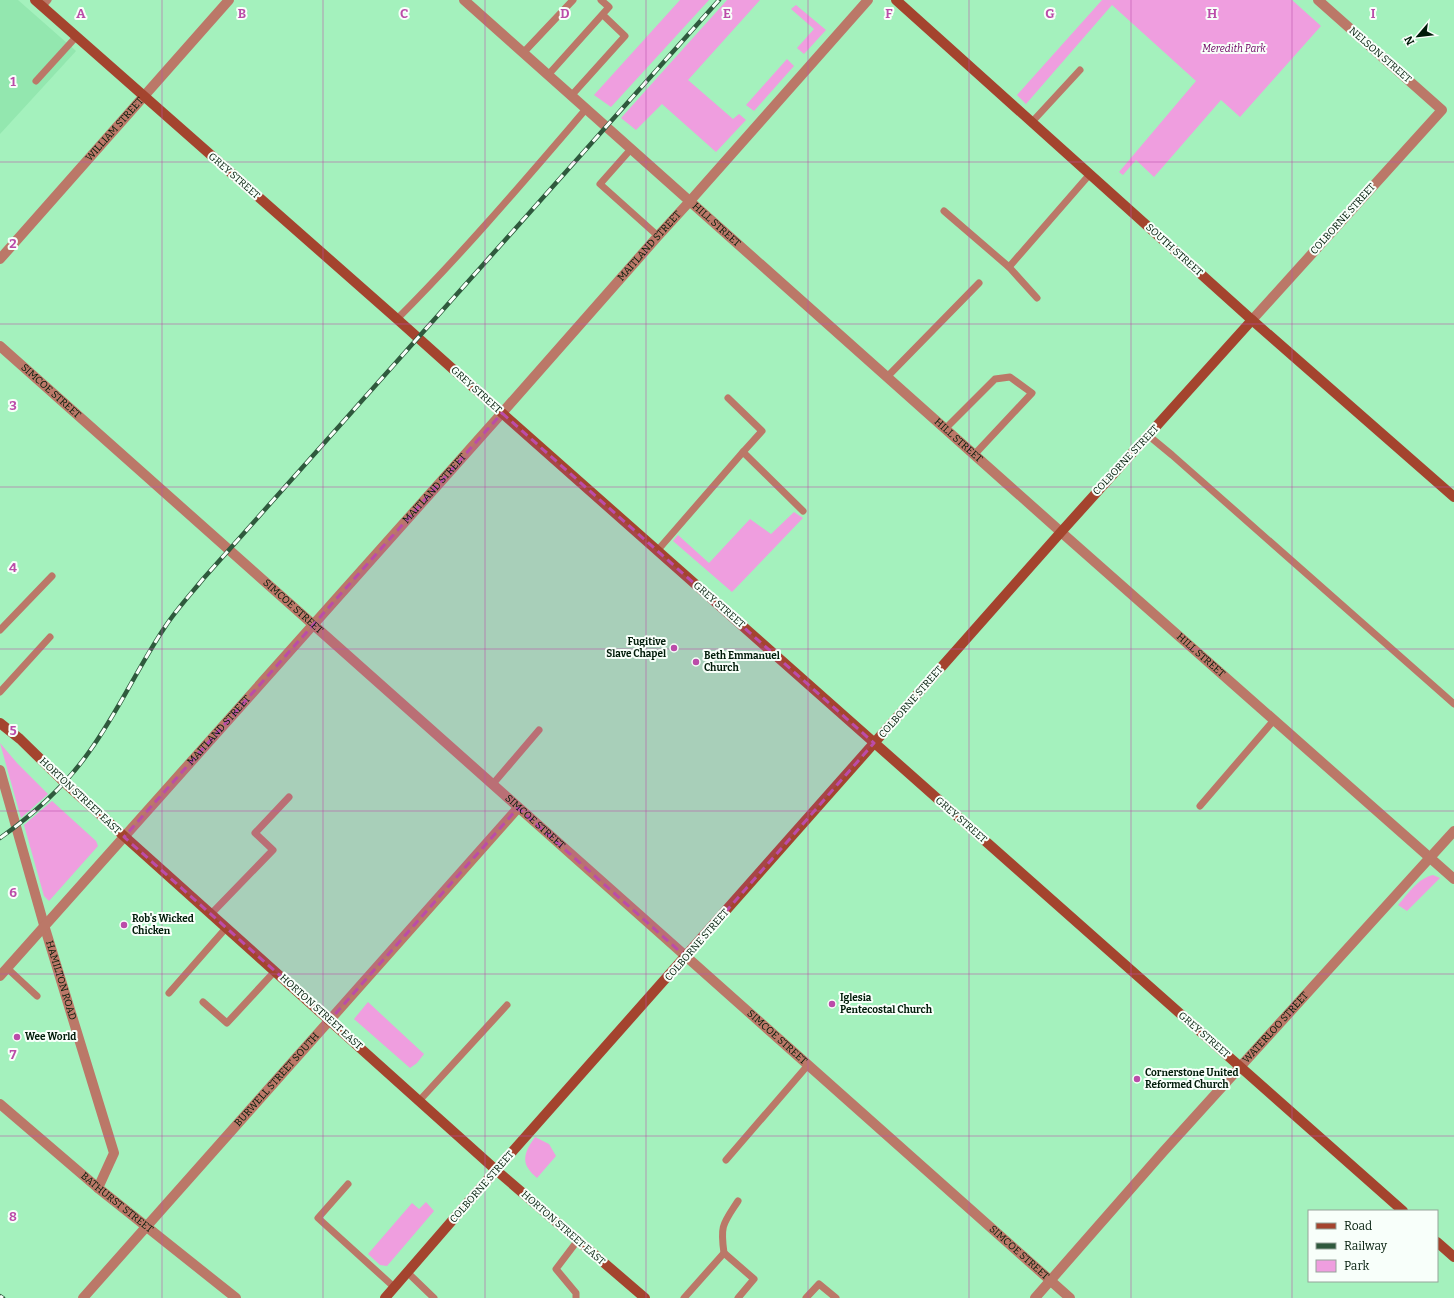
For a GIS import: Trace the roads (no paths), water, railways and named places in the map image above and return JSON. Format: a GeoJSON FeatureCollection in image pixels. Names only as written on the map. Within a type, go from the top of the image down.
{"type":"FeatureCollection","features":[{"type":"Feature","properties":{"kind":"street","name":"WILLIAM STREET"},"geometry":{"type":"LineString","coordinates":[[0,259],[229,0]]}},
{"type":"Feature","properties":{"kind":"street","name":"HILL STREET"},"geometry":{"type":"LineString","coordinates":[[464,0],[1061,532],[1454,879]]}},
{"type":"Feature","properties":{"kind":"street","name":"MAITLAND STREET"},"geometry":{"type":"LineString","coordinates":[[0,976],[502,414],[868,0]]}},
{"type":"Feature","properties":{"kind":"street","name":"SOUTH STREET"},"geometry":{"type":"LineString","coordinates":[[896,0],[1252,320],[1454,497]]}},
{"type":"Feature","properties":{"kind":"street","name":"NELSON STREET"},"geometry":{"type":"LineString","coordinates":[[1318,0],[1442,110]]}},
{"type":"Feature","properties":{"kind":"street","name":"GREY STREET"},"geometry":{"type":"LineString","coordinates":[[42,2],[76,37],[397,319],[502,414],[1402,1210]]}},
{"type":"Feature","properties":{"kind":"street","name":"COLBORNE STREET"},"geometry":{"type":"LineString","coordinates":[[384,1298],[1061,532],[1442,110]]}},
{"type":"Feature","properties":{"kind":"street","name":"SIMCOE STREET"},"geometry":{"type":"LineString","coordinates":[[0,346],[1070,1298]]}},
{"type":"Feature","properties":{"kind":"street","name":"HORTON STREET EAST"},"geometry":{"type":"LineString","coordinates":[[0,723],[20,739],[124,837],[496,1170],[645,1298]]}},
{"type":"Feature","properties":{"kind":"street","name":"HAMILTON ROAD"},"geometry":{"type":"LineString","coordinates":[[0,770],[44,925],[114,1153],[98,1188]]}},
{"type":"Feature","properties":{"kind":"street","name":"BURWELL STREET SOUTH"},"geometry":{"type":"LineString","coordinates":[[83,1298],[518,808]]}},
{"type":"Feature","properties":{"kind":"street","name":"WATERLOO STREET"},"geometry":{"type":"LineString","coordinates":[[1035,1298],[1163,1152],[1454,831]]}},
{"type":"Feature","properties":{"kind":"street","name":"BATHURST STREET"},"geometry":{"type":"LineString","coordinates":[[0,1104],[98,1188],[236,1298]]}},
{"type":"Feature","properties":{"kind":"street"},"geometry":{"type":"LineString","coordinates":[[1438,1243],[1454,1257]]}},
{"type":"Feature","properties":{"kind":"lane"},"geometry":{"type":"LineString","coordinates":[[524,52],[573,0]]}},
{"type":"Feature","properties":{"kind":"lane"},"geometry":{"type":"LineString","coordinates":[[548,75],[609,7],[601,0]]}},
{"type":"Feature","properties":{"kind":"lane"},"geometry":{"type":"LineString","coordinates":[[571,96],[625,36],[603,15]]}},
{"type":"Feature","properties":{"kind":"lane"},"geometry":{"type":"LineString","coordinates":[[36,81],[76,37]]}},
{"type":"Feature","properties":{"kind":"lane"},"geometry":{"type":"LineString","coordinates":[[1032,122],[1080,70]]}},
{"type":"Feature","properties":{"kind":"lane"},"geometry":{"type":"LineString","coordinates":[[397,319],[484,228],[586,109]]}},
{"type":"Feature","properties":{"kind":"lane"},"geometry":{"type":"LineString","coordinates":[[631,149],[600,184],[658,236]]}},
{"type":"Feature","properties":{"kind":"lane"},"geometry":{"type":"LineString","coordinates":[[1009,267],[1090,174]]}},
{"type":"Feature","properties":{"kind":"lane"},"geometry":{"type":"LineString","coordinates":[[944,211],[1009,267],[1037,298]]}},
{"type":"Feature","properties":{"kind":"lane"},"geometry":{"type":"LineString","coordinates":[[887,377],[979,282]]}},
{"type":"Feature","properties":{"kind":"lane"},"geometry":{"type":"LineString","coordinates":[[945,429],[995,378],[1010,377],[1032,393],[974,454]]}},
{"type":"Feature","properties":{"kind":"lane"},"geometry":{"type":"LineString","coordinates":[[657,551],[762,431],[728,398]]}},
{"type":"Feature","properties":{"kind":"lane"},"geometry":{"type":"LineString","coordinates":[[1149,436],[1454,704]]}},
{"type":"Feature","properties":{"kind":"lane"},"geometry":{"type":"LineString","coordinates":[[743,452],[803,511]]}},
{"type":"Feature","properties":{"kind":"lane"},"geometry":{"type":"LineString","coordinates":[[0,630],[52,576]]}},
{"type":"Feature","properties":{"kind":"lane"},"geometry":{"type":"LineString","coordinates":[[0,692],[50,637]]}},
{"type":"Feature","properties":{"kind":"lane"},"geometry":{"type":"LineString","coordinates":[[1200,806],[1274,720]]}},
{"type":"Feature","properties":{"kind":"lane"},"geometry":{"type":"LineString","coordinates":[[492,785],[539,730]]}},
{"type":"Feature","properties":{"kind":"lane"},"geometry":{"type":"LineString","coordinates":[[211,914],[272,850],[255,833],[289,797]]}},
{"type":"Feature","properties":{"kind":"lane"},"geometry":{"type":"LineString","coordinates":[[169,993],[226,928]]}},
{"type":"Feature","properties":{"kind":"lane"},"geometry":{"type":"LineString","coordinates":[[7,968],[37,996]]}},
{"type":"Feature","properties":{"kind":"lane"},"geometry":{"type":"LineString","coordinates":[[203,1002],[226,1023],[275,971]]}},
{"type":"Feature","properties":{"kind":"lane"},"geometry":{"type":"LineString","coordinates":[[420,1101],[507,1005]]}},
{"type":"Feature","properties":{"kind":"lane"},"geometry":{"type":"LineString","coordinates":[[726,1160],[808,1065]]}},
{"type":"Feature","properties":{"kind":"lane"},"geometry":{"type":"LineString","coordinates":[[348,1184],[318,1218],[394,1287]]}},
{"type":"Feature","properties":{"kind":"lane"},"geometry":{"type":"LineString","coordinates":[[738,1201],[724,1223],[722,1232],[724,1253],[754,1280],[738,1298]]}},
{"type":"Feature","properties":{"kind":"lane"},"geometry":{"type":"LineString","coordinates":[[576,1298],[576,1293],[556,1269],[578,1240]]}},
{"type":"Feature","properties":{"kind":"lane"},"geometry":{"type":"LineString","coordinates":[[684,1298],[724,1253]]}},
{"type":"Feature","properties":{"kind":"lane"},"geometry":{"type":"LineString","coordinates":[[407,1272],[434,1298]]}},
{"type":"Feature","properties":{"kind":"lane"},"geometry":{"type":"LineString","coordinates":[[806,1298],[819,1284],[836,1298]]}},
{"type":"Feature","properties":{"kind":"railway"},"geometry":{"type":"LineString","coordinates":[[0,838],[48,799],[80,764],[109,721],[165,627],[203,579],[719,0]]}},
{"type":"Feature","properties":{"kind":"place","name":"Fugitive Slave Chapel"},"geometry":{"type":"Point","coordinates":[674,648]}},
{"type":"Feature","properties":{"kind":"place","name":"Beth Emmanuel Church"},"geometry":{"type":"Point","coordinates":[696,662]}},
{"type":"Feature","properties":{"kind":"place","name":"Rob's Wicked Chicken"},"geometry":{"type":"Point","coordinates":[124,925]}},
{"type":"Feature","properties":{"kind":"place","name":"Iglesia Pentecostal Church"},"geometry":{"type":"Point","coordinates":[832,1004]}},
{"type":"Feature","properties":{"kind":"place","name":"Wee World"},"geometry":{"type":"Point","coordinates":[17,1037]}},
{"type":"Feature","properties":{"kind":"place","name":"Cornerstone United Reformed Church"},"geometry":{"type":"Point","coordinates":[1137,1079]}},
{"type":"Feature","properties":{"kind":"park label","name":"Meredith Park"},"geometry":{"type":"Point","coordinates":[1234,49]}}]}
